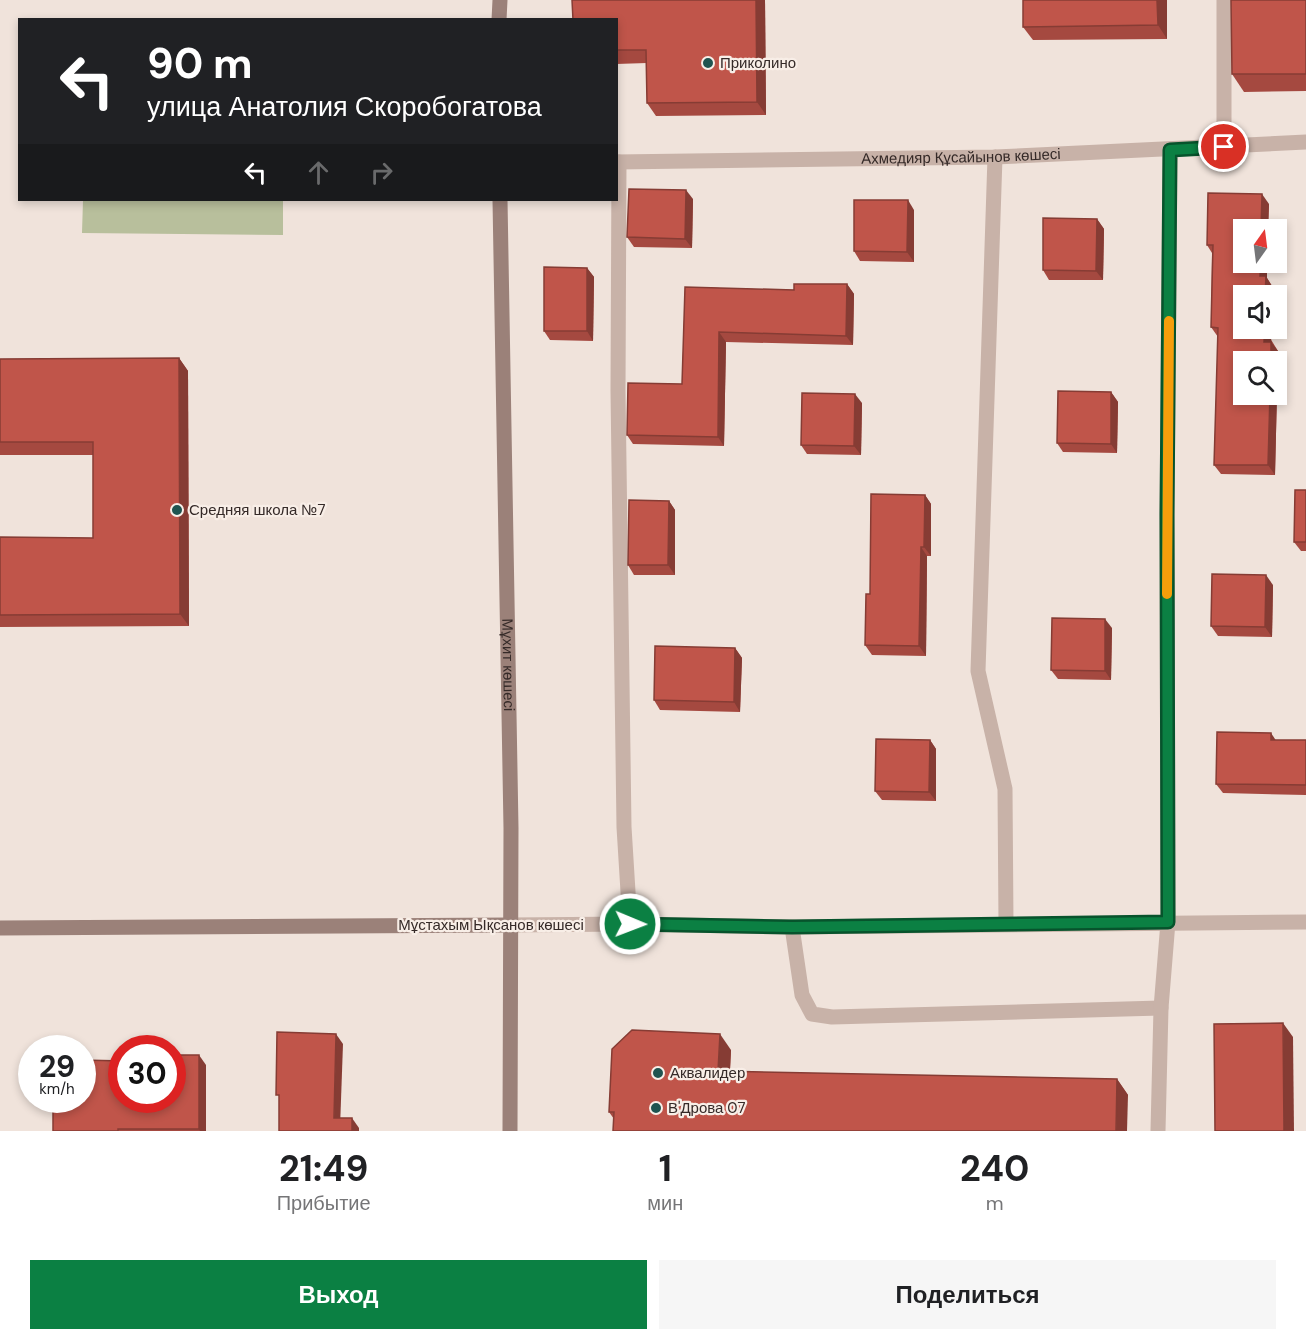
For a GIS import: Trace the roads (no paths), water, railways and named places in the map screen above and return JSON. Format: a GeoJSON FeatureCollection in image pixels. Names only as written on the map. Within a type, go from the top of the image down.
{"type":"FeatureCollection","features":[{"type":"Feature","properties":{"kind":"street"},"geometry":{"type":"LineString","coordinates":[[500,0],[500,18]]}},
{"type":"Feature","properties":{"kind":"street"},"geometry":{"type":"LineString","coordinates":[[1224,0],[1224,147]]}},
{"type":"Feature","properties":{"kind":"street","name":"Ахмедияр Құсайынов көшесі"},"geometry":{"type":"LineString","coordinates":[[618,162],[995,157],[1306,142]]}},
{"type":"Feature","properties":{"kind":"street"},"geometry":{"type":"LineString","coordinates":[[1158,1131],[1161,1008],[1168,922],[1167,502],[1170,150]]}},
{"type":"Feature","properties":{"kind":"street"},"geometry":{"type":"LineString","coordinates":[[995,157],[978,671],[1005,789],[1006,924]]}},
{"type":"Feature","properties":{"kind":"street"},"geometry":{"type":"LineString","coordinates":[[618,162],[618,391],[624,827],[630,924]]}},
{"type":"Feature","properties":{"kind":"street","name":"Мұхит көшесі"},"geometry":{"type":"LineString","coordinates":[[500,201],[511,805],[510,1131]]}},
{"type":"Feature","properties":{"kind":"street","name":"Мұстахым Ықсанов көшесі"},"geometry":{"type":"LineString","coordinates":[[0,928],[630,924],[792,927],[1306,922]]}},
{"type":"Feature","properties":{"kind":"street"},"geometry":{"type":"LineString","coordinates":[[792,927],[802,995],[812,1014],[832,1017],[1161,1008]]}},
{"type":"Feature","properties":{"kind":"place","name":"Приколино"},"geometry":{"type":"Point","coordinates":[708,63]}},
{"type":"Feature","properties":{"kind":"place","name":"Средняя школа №7"},"geometry":{"type":"Point","coordinates":[177,510]}},
{"type":"Feature","properties":{"kind":"place","name":"Аквалидер"},"geometry":{"type":"Point","coordinates":[658,1073]}},
{"type":"Feature","properties":{"kind":"place","name":"В'Дрова 07"},"geometry":{"type":"Point","coordinates":[656,1108]}}]}
